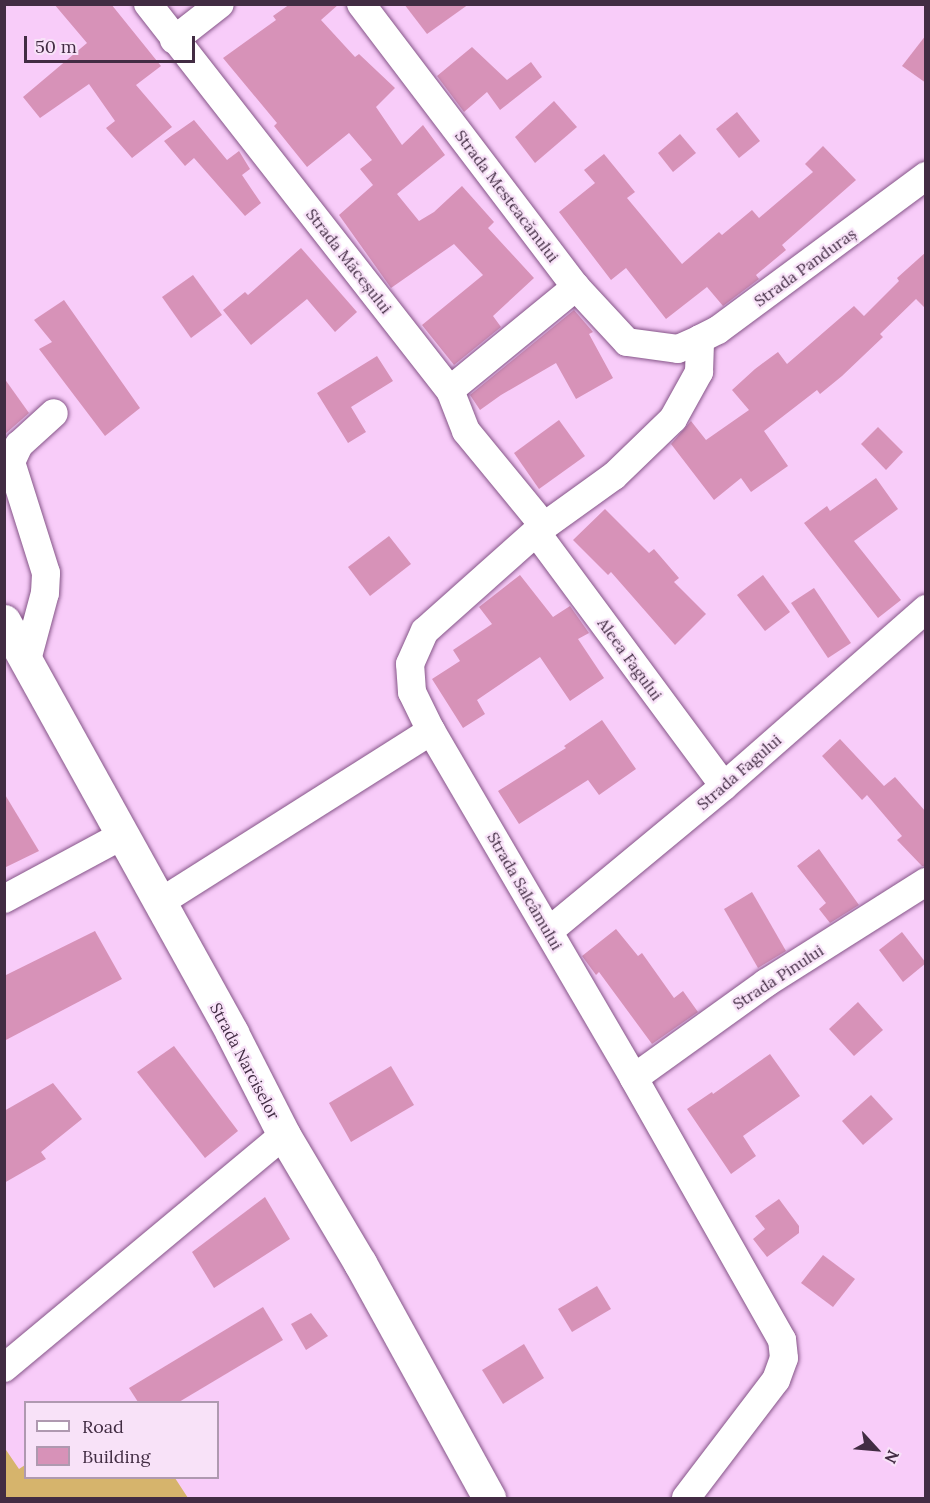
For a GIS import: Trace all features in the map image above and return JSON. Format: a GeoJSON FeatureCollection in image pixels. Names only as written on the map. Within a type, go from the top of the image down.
{"type":"FeatureCollection","features":[{"type":"Feature","properties":{"kind":"main road","name":"Strada Narciselor"},"geometry":{"type":"LineString","coordinates":[[4,621],[232,1033],[284,1135],[360,1263],[489,1498]]}},
{"type":"Feature","properties":{"kind":"street","name":"Strada Măceșului"},"geometry":{"type":"LineString","coordinates":[[148,4],[450,390],[466,431],[540,529]]}},
{"type":"Feature","properties":{"kind":"street"},"geometry":{"type":"LineString","coordinates":[[174,40],[220,4]]}},
{"type":"Feature","properties":{"kind":"street","name":"Strada Mesteacănului"},"geometry":{"type":"LineString","coordinates":[[361,4],[576,287],[627,342],[689,344]]}},
{"type":"Feature","properties":{"kind":"street","name":"Strada Panduraș"},"geometry":{"type":"LineString","coordinates":[[689,344],[718,330],[926,176]]}},
{"type":"Feature","properties":{"kind":"street"},"geometry":{"type":"LineString","coordinates":[[450,390],[576,287]]}},
{"type":"Feature","properties":{"kind":"street","name":"Strada Salcâmului"},"geometry":{"type":"LineString","coordinates":[[686,1498],[776,1380],[784,1358],[782,1340],[634,1078],[431,731],[412,692],[410,664],[425,631],[540,529],[614,476],[673,419],[699,372],[689,344]]}},
{"type":"Feature","properties":{"kind":"street"},"geometry":{"type":"LineString","coordinates":[[27,660],[45,593],[46,573],[11,462],[19,445],[54,413]]}},
{"type":"Feature","properties":{"kind":"street","name":"Aleea Fagului"},"geometry":{"type":"LineString","coordinates":[[540,529],[723,786]]}},
{"type":"Feature","properties":{"kind":"street","name":"Strada Fagului"},"geometry":{"type":"LineString","coordinates":[[549,931],[723,786],[926,609]]}},
{"type":"Feature","properties":{"kind":"street"},"geometry":{"type":"LineString","coordinates":[[159,903],[431,731]]}},
{"type":"Feature","properties":{"kind":"street"},"geometry":{"type":"LineString","coordinates":[[4,898],[121,836]]}},
{"type":"Feature","properties":{"kind":"street","name":"Strada Pinului"},"geometry":{"type":"LineString","coordinates":[[634,1078],[765,983],[926,882]]}},
{"type":"Feature","properties":{"kind":"street"},"geometry":{"type":"LineString","coordinates":[[4,1368],[284,1135]]}},
{"type":"Feature","properties":{"kind":"shaded area"},"geometry":{"type":"Polygon","coordinates":[[[4,1447],[19,1469],[24,1466],[24,1479],[176,1479],[188,1498],[5,1498],[4,1447]]]}},
{"type":"Feature","properties":{"kind":"building"},"geometry":{"type":"Polygon","coordinates":[[[54,4],[111,4],[161,66],[136,85],[172,127],[132,158],[106,128],[115,121],[89,84],[40,118],[23,97],[87,43],[54,4]]]}},
{"type":"Feature","properties":{"kind":"building"},"geometry":{"type":"Polygon","coordinates":[[[290,4],[339,4],[321,20],[355,57],[359,54],[395,88],[376,107],[402,145],[423,125],[445,155],[397,194],[419,221],[434,212],[462,186],[494,222],[488,228],[534,278],[493,316],[501,327],[454,365],[422,325],[483,275],[454,244],[391,288],[339,215],[373,185],[360,169],[372,160],[349,133],[307,167],[274,126],[277,123],[223,58],[276,20],[273,16],[290,4]]]}},
{"type":"Feature","properties":{"kind":"building"},"geometry":{"type":"Polygon","coordinates":[[[404,4],[469,4],[427,34],[404,4]]]}},
{"type":"Feature","properties":{"kind":"building"},"geometry":{"type":"Polygon","coordinates":[[[926,35],[926,83],[902,66],[926,35]]]}},
{"type":"Feature","properties":{"kind":"building"},"geometry":{"type":"Polygon","coordinates":[[[472,47],[507,80],[531,62],[542,77],[500,110],[487,92],[464,112],[437,76],[472,47]]]}},
{"type":"Feature","properties":{"kind":"building"},"geometry":{"type":"Polygon","coordinates":[[[554,101],[577,127],[535,163],[515,137],[554,101]]]}},
{"type":"Feature","properties":{"kind":"building"},"geometry":{"type":"Polygon","coordinates":[[[737,112],[760,141],[739,158],[716,129],[737,112]]]}},
{"type":"Feature","properties":{"kind":"building"},"geometry":{"type":"Polygon","coordinates":[[[194,120],[227,160],[239,151],[250,169],[242,175],[261,203],[245,216],[194,158],[185,166],[164,141],[194,120]]]}},
{"type":"Feature","properties":{"kind":"building"},"geometry":{"type":"Polygon","coordinates":[[[680,134],[696,153],[673,172],[658,153],[680,134]]]}},
{"type":"Feature","properties":{"kind":"building"},"geometry":{"type":"Polygon","coordinates":[[[823,146],[856,180],[782,245],[786,250],[756,275],[759,279],[723,306],[707,287],[666,319],[626,268],[611,280],[559,212],[595,183],[584,170],[604,154],[635,192],[627,198],[682,264],[719,232],[722,235],[752,210],[759,218],[813,172],[805,164],[823,146]]]}},
{"type":"Feature","properties":{"kind":"building"},"geometry":{"type":"Polygon","coordinates":[[[301,248],[357,312],[335,332],[307,299],[251,345],[223,310],[245,292],[248,295],[301,248]]]}},
{"type":"Feature","properties":{"kind":"building"},"geometry":{"type":"Polygon","coordinates":[[[926,252],[926,309],[916,299],[880,334],[883,337],[842,376],[820,394],[817,390],[764,431],[788,466],[751,492],[741,478],[714,500],[671,444],[691,421],[706,440],[749,410],[732,390],[755,369],[778,352],[787,364],[854,306],[864,316],[899,281],[897,278],[926,252]]]}},
{"type":"Feature","properties":{"kind":"building"},"geometry":{"type":"Polygon","coordinates":[[[193,275],[222,315],[191,338],[162,297],[193,275]]]}},
{"type":"Feature","properties":{"kind":"building"},"geometry":{"type":"Polygon","coordinates":[[[64,300],[140,408],[105,436],[39,349],[52,342],[34,320],[64,300]]]}},
{"type":"Feature","properties":{"kind":"building"},"geometry":{"type":"Polygon","coordinates":[[[574,310],[593,332],[589,334],[613,378],[576,399],[556,363],[480,410],[470,395],[574,310]]]}},
{"type":"Feature","properties":{"kind":"building"},"geometry":{"type":"Polygon","coordinates":[[[377,356],[393,381],[351,407],[366,432],[348,443],[317,393],[377,356]]]}},
{"type":"Feature","properties":{"kind":"building"},"geometry":{"type":"Polygon","coordinates":[[[4,378],[29,413],[4,435],[4,378]]]}},
{"type":"Feature","properties":{"kind":"building"},"geometry":{"type":"Polygon","coordinates":[[[559,420],[585,456],[539,489],[514,453],[559,420]]]}},
{"type":"Feature","properties":{"kind":"building"},"geometry":{"type":"Polygon","coordinates":[[[878,427],[903,452],[886,470],[861,444],[878,427]]]}},
{"type":"Feature","properties":{"kind":"building"},"geometry":{"type":"Polygon","coordinates":[[[876,478],[898,509],[854,541],[901,600],[878,618],[804,523],[827,506],[830,511],[876,478]]]}},
{"type":"Feature","properties":{"kind":"building"},"geometry":{"type":"Polygon","coordinates":[[[605,509],[649,553],[654,549],[679,578],[674,582],[706,614],[675,645],[611,572],[608,575],[573,540],[605,509]]]}},
{"type":"Feature","properties":{"kind":"building"},"geometry":{"type":"Polygon","coordinates":[[[389,536],[411,564],[370,596],[348,567],[389,536]]]}},
{"type":"Feature","properties":{"kind":"building"},"geometry":{"type":"Polygon","coordinates":[[[520,575],[553,617],[570,606],[589,633],[578,639],[604,678],[570,701],[540,657],[477,700],[485,714],[463,728],[432,679],[460,661],[453,650],[492,624],[479,607],[520,575]]]}},
{"type":"Feature","properties":{"kind":"building"},"geometry":{"type":"Polygon","coordinates":[[[763,575],[790,612],[765,631],[737,595],[763,575]]]}},
{"type":"Feature","properties":{"kind":"building"},"geometry":{"type":"Polygon","coordinates":[[[814,588],[851,643],[828,658],[791,603],[814,588]]]}},
{"type":"Feature","properties":{"kind":"building"},"geometry":{"type":"Polygon","coordinates":[[[602,720],[636,769],[599,795],[588,780],[519,824],[498,791],[566,748],[564,746],[602,720]]]}},
{"type":"Feature","properties":{"kind":"building"},"geometry":{"type":"Polygon","coordinates":[[[840,739],[884,786],[895,777],[926,812],[926,866],[922,866],[897,840],[902,836],[867,795],[862,800],[822,756],[840,739]]]}},
{"type":"Feature","properties":{"kind":"building"},"geometry":{"type":"Polygon","coordinates":[[[4,793],[39,851],[4,868],[4,793]]]}},
{"type":"Feature","properties":{"kind":"building"},"geometry":{"type":"Polygon","coordinates":[[[819,849],[859,905],[830,923],[819,909],[826,903],[797,866],[819,849]]]}},
{"type":"Feature","properties":{"kind":"building"},"geometry":{"type":"Polygon","coordinates":[[[752,892],[786,951],[758,968],[724,909],[752,892]]]}},
{"type":"Feature","properties":{"kind":"building"},"geometry":{"type":"Polygon","coordinates":[[[616,929],[638,956],[642,953],[674,998],[683,991],[698,1012],[652,1044],[599,972],[596,975],[582,956],[616,929]]]}},
{"type":"Feature","properties":{"kind":"building"},"geometry":{"type":"Polygon","coordinates":[[[95,931],[122,979],[4,1041],[4,976],[95,931]]]}},
{"type":"Feature","properties":{"kind":"building"},"geometry":{"type":"Polygon","coordinates":[[[902,932],[926,963],[903,982],[879,950],[902,932]]]}},
{"type":"Feature","properties":{"kind":"building"},"geometry":{"type":"Polygon","coordinates":[[[858,1002],[883,1030],[854,1056],[829,1029],[858,1002]]]}},
{"type":"Feature","properties":{"kind":"building"},"geometry":{"type":"Polygon","coordinates":[[[174,1046],[238,1131],[205,1158],[137,1072],[174,1046]]]}},
{"type":"Feature","properties":{"kind":"building"},"geometry":{"type":"Polygon","coordinates":[[[770,1054],[800,1096],[743,1136],[756,1156],[731,1174],[687,1109],[712,1092],[713,1094],[770,1054]]]}},
{"type":"Feature","properties":{"kind":"building"},"geometry":{"type":"Polygon","coordinates":[[[391,1066],[414,1105],[351,1142],[329,1103],[391,1066]]]}},
{"type":"Feature","properties":{"kind":"building"},"geometry":{"type":"Polygon","coordinates":[[[53,1083],[82,1119],[41,1152],[46,1159],[4,1183],[4,1111],[53,1083]]]}},
{"type":"Feature","properties":{"kind":"building"},"geometry":{"type":"Polygon","coordinates":[[[871,1095],[893,1119],[863,1145],[842,1121],[871,1095]]]}},
{"type":"Feature","properties":{"kind":"building"},"geometry":{"type":"Polygon","coordinates":[[[265,1197],[290,1239],[214,1288],[192,1252],[265,1197]]]}},
{"type":"Feature","properties":{"kind":"building"},"geometry":{"type":"Polygon","coordinates":[[[779,1199],[799,1226],[799,1233],[767,1257],[753,1239],[765,1229],[755,1216],[779,1199]]]}},
{"type":"Feature","properties":{"kind":"building"},"geometry":{"type":"Polygon","coordinates":[[[823,1255],[855,1279],[833,1307],[801,1283],[823,1255]]]}},
{"type":"Feature","properties":{"kind":"building"},"geometry":{"type":"Polygon","coordinates":[[[597,1286],[611,1309],[572,1332],[558,1309],[597,1286]]]}},
{"type":"Feature","properties":{"kind":"building"},"geometry":{"type":"Polygon","coordinates":[[[263,1307],[283,1340],[181,1401],[137,1401],[129,1388],[263,1307]]]}},
{"type":"Feature","properties":{"kind":"building"},"geometry":{"type":"Polygon","coordinates":[[[311,1313],[328,1336],[306,1350],[291,1324],[311,1313]]]}},
{"type":"Feature","properties":{"kind":"building"},"geometry":{"type":"Polygon","coordinates":[[[524,1344],[544,1378],[503,1404],[482,1370],[524,1344]]]}}]}
